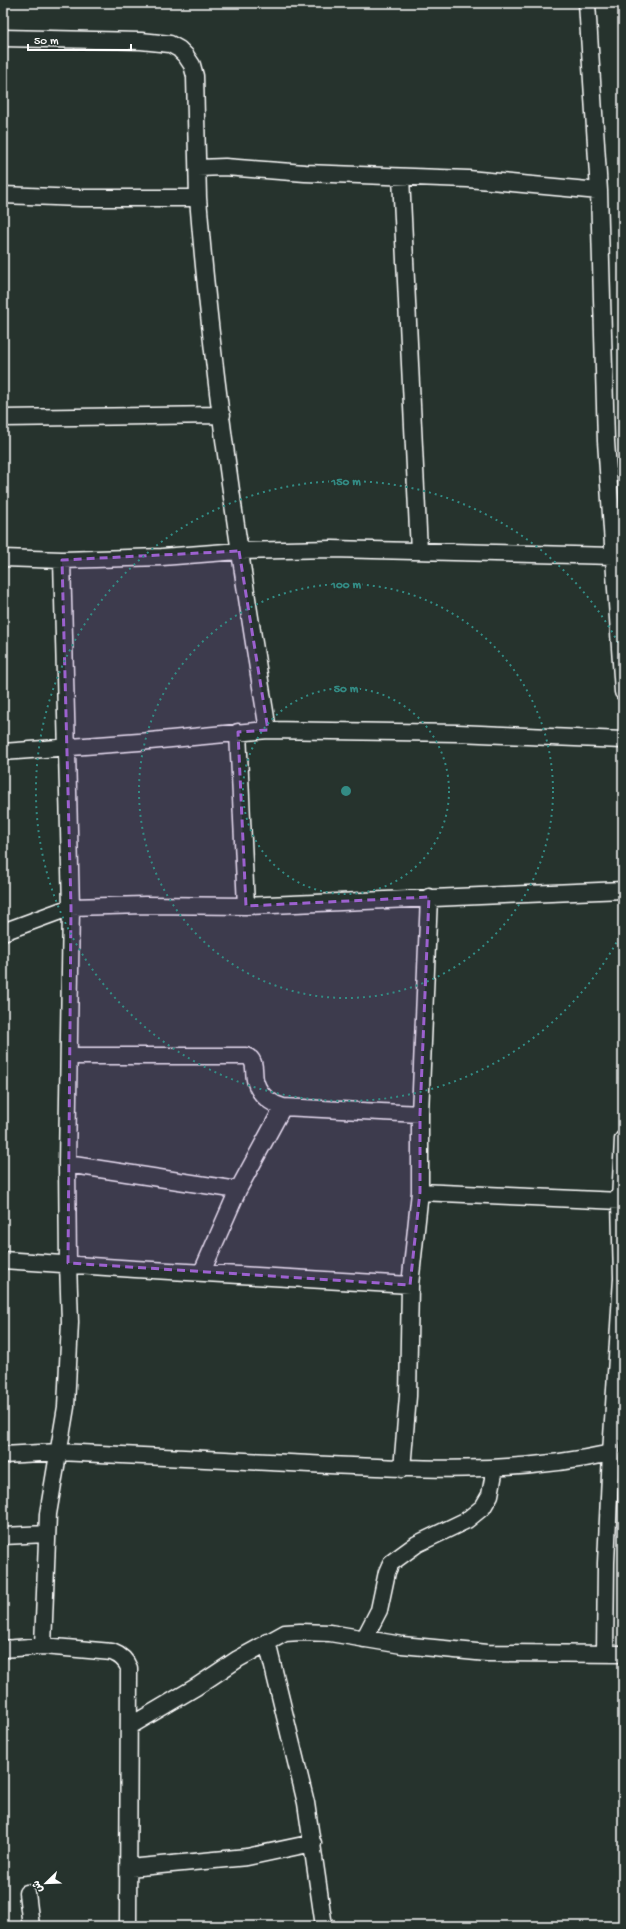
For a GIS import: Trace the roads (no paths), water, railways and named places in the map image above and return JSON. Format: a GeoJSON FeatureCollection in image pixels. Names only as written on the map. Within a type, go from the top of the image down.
{"type":"FeatureCollection","features":[{"type":"Feature","properties":{"kind":"street"},"geometry":{"type":"LineString","coordinates":[[587,3],[599,191],[606,441],[623,692]]}},
{"type":"Feature","properties":{"kind":"street"},"geometry":{"type":"LineString","coordinates":[[3,38],[141,41],[170,44],[179,49],[192,65],[195,76],[198,198],[207,305],[238,551],[268,730]]}},
{"type":"Feature","properties":{"kind":"street"},"geometry":{"type":"LineString","coordinates":[[198,168],[225,167],[305,173],[468,179],[599,191]]}},
{"type":"Feature","properties":{"kind":"street"},"geometry":{"type":"LineString","coordinates":[[401,177],[419,551]]}},
{"type":"Feature","properties":{"kind":"street"},"geometry":{"type":"LineString","coordinates":[[3,195],[80,198],[198,198]]}},
{"type":"Feature","properties":{"kind":"street"},"geometry":{"type":"LineString","coordinates":[[3,418],[222,415]]}},
{"type":"Feature","properties":{"kind":"street"},"geometry":{"type":"LineString","coordinates":[[3,558],[62,560],[162,557],[238,551],[332,549],[614,556]]}},
{"type":"Feature","properties":{"kind":"street"},"geometry":{"type":"LineString","coordinates":[[43,1646],[47,1534],[50,1496],[59,1452],[68,1383],[70,1322],[67,1164],[71,907],[62,560]]}},
{"type":"Feature","properties":{"kind":"street"},"geometry":{"type":"LineString","coordinates":[[3,752],[67,748],[268,730],[458,733],[623,740]]}},
{"type":"Feature","properties":{"kind":"street"},"geometry":{"type":"LineString","coordinates":[[238,732],[246,906]]}},
{"type":"Feature","properties":{"kind":"street"},"geometry":{"type":"LineString","coordinates":[[3,932],[71,907],[246,906],[429,897],[623,890]]}},
{"type":"Feature","properties":{"kind":"street"},"geometry":{"type":"LineString","coordinates":[[402,1469],[408,1396],[410,1285],[420,1192],[420,1114],[429,897]]}},
{"type":"Feature","properties":{"kind":"street"},"geometry":{"type":"LineString","coordinates":[[69,1056],[246,1056],[251,1058],[254,1063],[255,1082],[260,1091],[270,1102],[283,1107],[420,1114]]}},
{"type":"Feature","properties":{"kind":"street"},"geometry":{"type":"LineString","coordinates":[[202,1272],[238,1190],[283,1107]]}},
{"type":"Feature","properties":{"kind":"street"},"geometry":{"type":"LineString","coordinates":[[605,1653],[606,1563],[611,1453],[620,1384],[623,1278],[620,1201],[623,1139]]}},
{"type":"Feature","properties":{"kind":"street"},"geometry":{"type":"LineString","coordinates":[[67,1164],[238,1190]]}},
{"type":"Feature","properties":{"kind":"street"},"geometry":{"type":"LineString","coordinates":[[420,1192],[620,1201]]}},
{"type":"Feature","properties":{"kind":"street"},"geometry":{"type":"LineString","coordinates":[[3,1260],[410,1285]]}},
{"type":"Feature","properties":{"kind":"street"},"geometry":{"type":"LineString","coordinates":[[3,1455],[59,1452],[402,1469],[495,1468],[571,1462],[611,1453]]}},
{"type":"Feature","properties":{"kind":"street"},"geometry":{"type":"LineString","coordinates":[[364,1639],[379,1610],[387,1572],[391,1563],[417,1544],[467,1520],[478,1511],[490,1495],[495,1468]]}},
{"type":"Feature","properties":{"kind":"street"},"geometry":{"type":"LineString","coordinates":[[3,1536],[47,1534]]}},
{"type":"Feature","properties":{"kind":"street"},"geometry":{"type":"LineString","coordinates":[[130,1726],[196,1687],[267,1642],[285,1633],[330,1633],[402,1645],[487,1653],[623,1654]]}},
{"type":"Feature","properties":{"kind":"street"},"geometry":{"type":"LineString","coordinates":[[267,1642],[306,1803],[324,1926]]}},
{"type":"Feature","properties":{"kind":"street"},"geometry":{"type":"LineString","coordinates":[[3,1649],[43,1646],[112,1652],[124,1659],[129,1668],[130,1726],[128,1926]]}},
{"type":"Feature","properties":{"kind":"street"},"geometry":{"type":"LineString","coordinates":[[129,1868],[247,1856],[313,1843]]}},
{"type":"Feature","properties":{"kind":"street"},"geometry":{"type":"LineString","coordinates":[[27,1893],[31,1926]]}}]}
